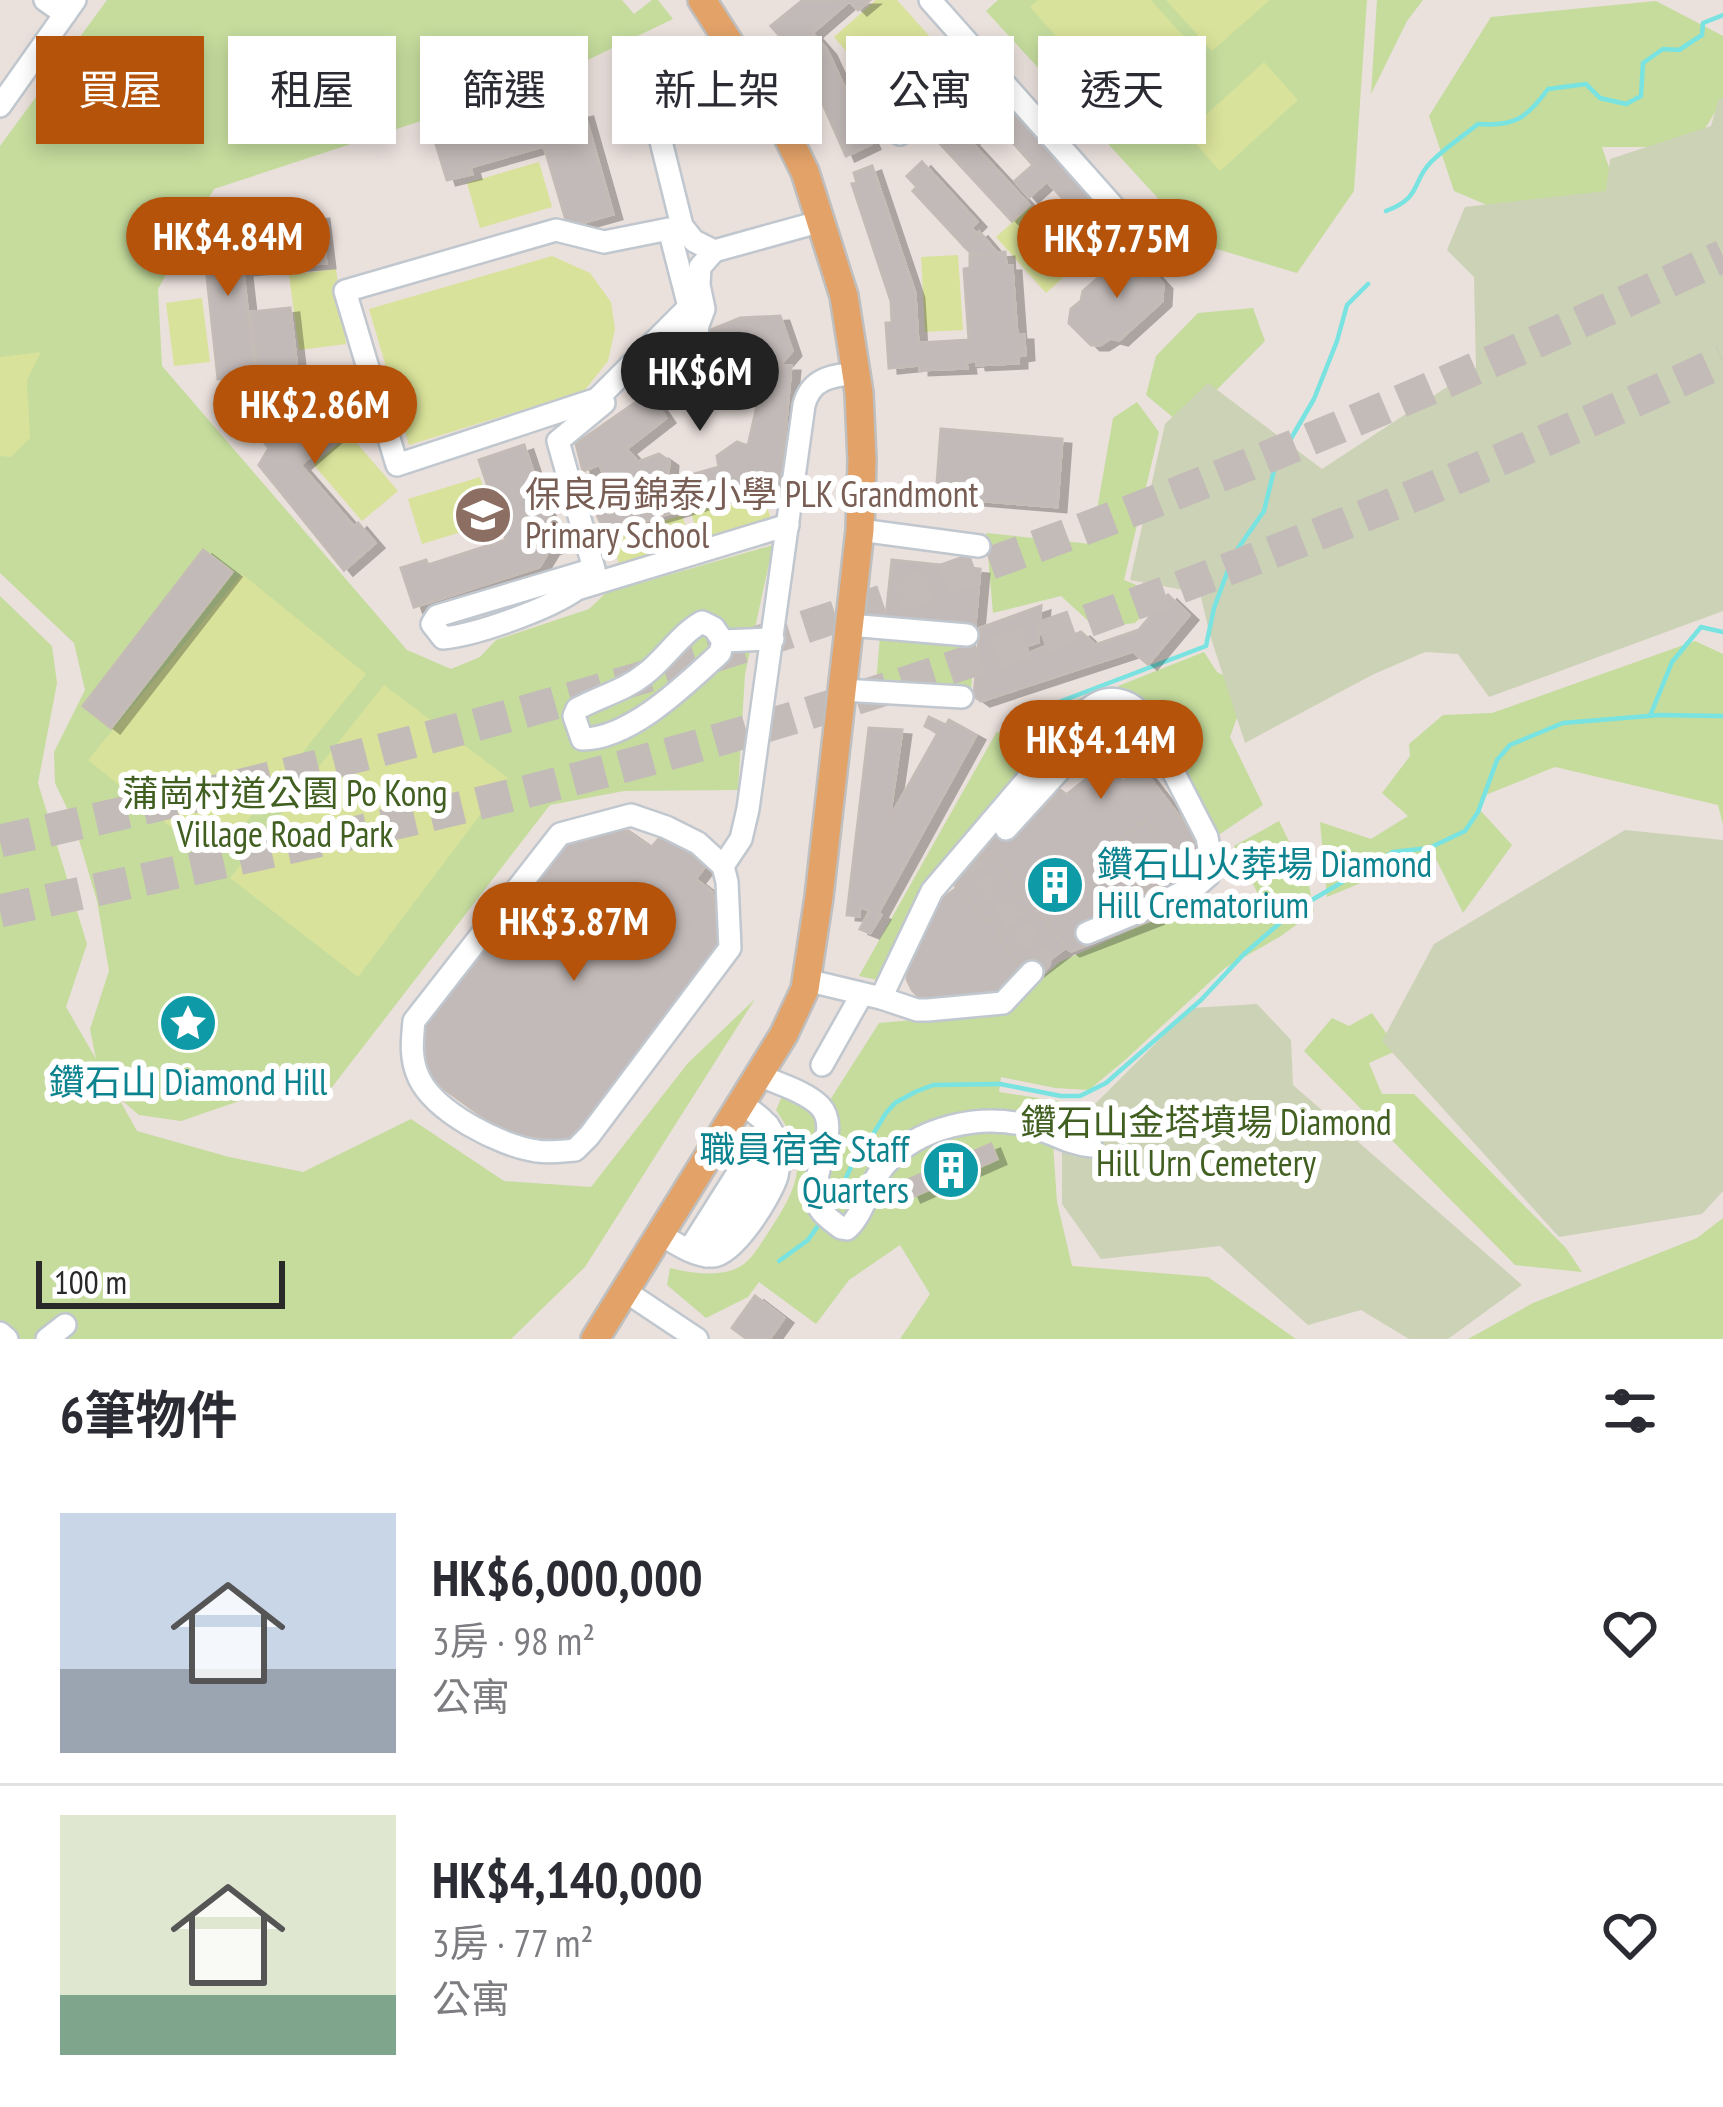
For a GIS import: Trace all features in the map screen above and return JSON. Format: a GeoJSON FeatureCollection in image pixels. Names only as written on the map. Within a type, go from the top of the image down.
{"type":"FeatureCollection","features":[{"type":"Feature","properties":{"kind":"main road"},"geometry":{"type":"LineString","coordinates":[[596,1339],[784,1034],[806,980],[860,530],[862,446],[857,373],[844,296],[823,221],[789,138],[702,0]]}},
{"type":"Feature","properties":{"kind":"street"},"geometry":{"type":"LineString","coordinates":[[0,106],[70,7],[45,0]]}},
{"type":"Feature","properties":{"kind":"street"},"geometry":{"type":"LineString","coordinates":[[930,0],[961,36]]}},
{"type":"Feature","properties":{"kind":"street"},"geometry":{"type":"LineString","coordinates":[[1014,95],[1130,224]]}},
{"type":"Feature","properties":{"kind":"street"},"geometry":{"type":"LineString","coordinates":[[662,144],[682,226],[694,241],[714,251]]}},
{"type":"Feature","properties":{"kind":"street"},"geometry":{"type":"LineString","coordinates":[[694,376],[704,308],[700,267],[714,251],[823,221]]}},
{"type":"Feature","properties":{"kind":"street"},"geometry":{"type":"LineString","coordinates":[[669,229],[689,307],[597,399],[398,465],[345,291],[556,230],[604,242],[669,229]]}},
{"type":"Feature","properties":{"kind":"street"},"geometry":{"type":"LineString","coordinates":[[698,325],[558,441],[602,567],[437,616],[432,624],[446,639],[540,610],[598,583],[788,526]]}},
{"type":"Feature","properties":{"kind":"street"},"geometry":{"type":"LineString","coordinates":[[723,866],[698,843],[631,815],[560,834],[413,1021],[412,1054],[420,1081],[451,1114],[505,1144],[541,1152],[575,1150],[730,948],[723,866],[741,839],[748,809],[807,394],[813,384],[826,378],[857,373]]}},
{"type":"Feature","properties":{"kind":"street"},"geometry":{"type":"LineString","coordinates":[[860,530],[979,546]]}},
{"type":"Feature","properties":{"kind":"street"},"geometry":{"type":"LineString","coordinates":[[548,583],[570,594]]}},
{"type":"Feature","properties":{"kind":"street"},"geometry":{"type":"LineString","coordinates":[[701,622],[714,628],[723,641],[720,652],[706,666],[636,723],[592,740],[580,736],[574,716],[577,709],[631,685],[693,627],[701,622]]}},
{"type":"Feature","properties":{"kind":"street"},"geometry":{"type":"LineString","coordinates":[[849,625],[967,635]]}},
{"type":"Feature","properties":{"kind":"street"},"geometry":{"type":"LineString","coordinates":[[723,641],[773,639]]}},
{"type":"Feature","properties":{"kind":"street"},"geometry":{"type":"LineString","coordinates":[[842,690],[962,697]]}},
{"type":"Feature","properties":{"kind":"street"},"geometry":{"type":"LineString","coordinates":[[1006,830],[1081,733],[1094,703],[1111,698],[1138,708],[1208,837],[1212,865],[1198,884],[1087,933]]}},
{"type":"Feature","properties":{"kind":"street"},"geometry":{"type":"LineString","coordinates":[[1081,733],[1100,745],[1113,746],[1147,722]]}},
{"type":"Feature","properties":{"kind":"street"},"geometry":{"type":"LineString","coordinates":[[822,1065],[872,996],[932,891],[1081,733]]}},
{"type":"Feature","properties":{"kind":"street"},"geometry":{"type":"LineString","coordinates":[[806,980],[917,1010],[995,1005],[1012,996],[1032,972]]}},
{"type":"Feature","properties":{"kind":"street"},"geometry":{"type":"LineString","coordinates":[[760,1075],[822,1108],[828,1128],[816,1189],[819,1208],[841,1233],[856,1220],[889,1160],[941,1129],[1010,1123],[1091,1146]]}},
{"type":"Feature","properties":{"kind":"street"},"geometry":{"type":"LineString","coordinates":[[660,1234],[715,1256],[733,1247],[756,1213],[774,1183],[779,1159],[773,1135],[742,1104]]}},
{"type":"Feature","properties":{"kind":"street"},"geometry":{"type":"LineString","coordinates":[[698,1253],[773,1135]]}},
{"type":"Feature","properties":{"kind":"street"},"geometry":{"type":"LineString","coordinates":[[625,1291],[697,1339]]}},
{"type":"Feature","properties":{"kind":"street"},"geometry":{"type":"LineString","coordinates":[[0,1333],[7,1339]]}},
{"type":"Feature","properties":{"kind":"green space","name":"蒲崗村道公園 Po Kong Village Road Park"},"geometry":{"type":"Polygon","coordinates":[[[107,0],[622,0],[634,14],[658,0],[673,19],[638,36],[612,36],[612,48],[588,60],[588,36],[420,36],[420,121],[396,129],[396,36],[228,36],[228,144],[351,144],[214,189],[158,289],[162,366],[407,650],[451,669],[480,657],[496,640],[589,609],[606,593],[773,545],[745,674],[738,790],[624,791],[550,805],[329,1091],[248,1098],[181,1121],[139,1115],[118,1097],[137,1131],[303,1172],[411,1119],[504,1181],[591,1187],[688,1063],[755,999],[585,1267],[511,1339],[16,1339],[0,1319],[0,596],[52,646],[57,683],[38,783],[87,944],[66,1007],[96,1059],[90,1029],[109,971],[97,901],[74,823],[55,783],[54,752],[85,690],[74,643],[0,573],[0,146],[36,97],[36,144],[204,144],[204,36],[81,36],[107,0]]]}},
{"type":"Feature","properties":{"kind":"green space"},"geometry":{"type":"Polygon","coordinates":[[[876,0],[897,0],[929,36],[846,36],[846,51],[834,37],[876,0]]]}},
{"type":"Feature","properties":{"kind":"green space"},"geometry":{"type":"Polygon","coordinates":[[[998,0],[1367,0],[1354,191],[1297,273],[1200,244],[1108,144],[1206,144],[1206,36],[1038,36],[1038,68],[1014,36],[986,11],[998,0]]]}},
{"type":"Feature","properties":{"kind":"green space"},"geometry":{"type":"Polygon","coordinates":[[[1038,0],[1151,0],[1183,36],[1056,36],[1030,7],[1038,0]]]}},
{"type":"Feature","properties":{"kind":"green space"},"geometry":{"type":"Polygon","coordinates":[[[1166,0],[1270,0],[1212,51],[1206,36],[1198,36],[1166,0]]]}},
{"type":"Feature","properties":{"kind":"green space"},"geometry":{"type":"Polygon","coordinates":[[[1377,0],[1423,0],[1407,21],[1371,94],[1377,0]]]}},
{"type":"Feature","properties":{"kind":"green space"},"geometry":{"type":"Polygon","coordinates":[[[1656,1],[1723,36],[1723,99],[1694,147],[1602,147],[1618,194],[1513,216],[1454,191],[1429,116],[1491,17],[1656,1]]]}},
{"type":"Feature","properties":{"kind":"green space"},"geometry":{"type":"Polygon","coordinates":[[[1264,62],[1298,100],[1220,171],[1196,144],[1206,144],[1206,115],[1264,62]]]}},
{"type":"Feature","properties":{"kind":"green space"},"geometry":{"type":"Polygon","coordinates":[[[1719,98],[1723,99],[1723,611],[1489,697],[1458,654],[1425,652],[1245,743],[1200,593],[1130,580],[1165,424],[1208,383],[1322,469],[1476,368],[1474,277],[1447,250],[1465,207],[1606,191],[1610,159],[1711,126],[1719,98]]]}},
{"type":"Feature","properties":{"kind":"green space"},"geometry":{"type":"Polygon","coordinates":[[[539,162],[552,207],[480,228],[467,183],[539,162]]]}},
{"type":"Feature","properties":{"kind":"green space"},"geometry":{"type":"Polygon","coordinates":[[[1031,206],[1081,262],[1046,293],[996,237],[1031,206]]]}},
{"type":"Feature","properties":{"kind":"green space"},"geometry":{"type":"Polygon","coordinates":[[[958,255],[963,330],[925,332],[921,257],[958,255]]]}},
{"type":"Feature","properties":{"kind":"green space"},"geometry":{"type":"Polygon","coordinates":[[[552,256],[590,273],[611,302],[615,329],[608,361],[584,391],[409,445],[369,309],[552,256]]]}},
{"type":"Feature","properties":{"kind":"green space"},"geometry":{"type":"Polygon","coordinates":[[[336,269],[346,344],[299,350],[289,275],[336,269]]]}},
{"type":"Feature","properties":{"kind":"green space"},"geometry":{"type":"Polygon","coordinates":[[[202,298],[210,362],[174,366],[166,303],[202,298]]]}},
{"type":"Feature","properties":{"kind":"green space"},"geometry":{"type":"Polygon","coordinates":[[[1253,308],[1265,341],[1182,425],[1146,395],[1156,356],[1198,313],[1253,308]]]}},
{"type":"Feature","properties":{"kind":"green space"},"geometry":{"type":"Polygon","coordinates":[[[41,352],[27,380],[30,438],[11,457],[0,456],[0,357],[41,352]]]}},
{"type":"Feature","properties":{"kind":"green space"},"geometry":{"type":"Polygon","coordinates":[[[1137,402],[1159,432],[1124,580],[1162,595],[1135,623],[1096,628],[1061,596],[993,613],[986,533],[1091,544],[1113,418],[1137,402]]]}},
{"type":"Feature","properties":{"kind":"green space"},"geometry":{"type":"Polygon","coordinates":[[[349,434],[398,491],[362,521],[313,464],[349,434]]]}},
{"type":"Feature","properties":{"kind":"green space"},"geometry":{"type":"Polygon","coordinates":[[[480,477],[494,522],[422,544],[408,499],[480,477]]]}},
{"type":"Feature","properties":{"kind":"green space"},"geometry":{"type":"Polygon","coordinates":[[[762,491],[774,528],[702,550],[691,512],[762,491]]]}},
{"type":"Feature","properties":{"kind":"green space"},"geometry":{"type":"Polygon","coordinates":[[[682,515],[694,552],[622,574],[611,537],[682,515]]]}},
{"type":"Feature","properties":{"kind":"green space"},"geometry":{"type":"Polygon","coordinates":[[[242,574],[366,674],[214,862],[88,760],[242,574]]]}},
{"type":"Feature","properties":{"kind":"green space"},"geometry":{"type":"Polygon","coordinates":[[[880,636],[975,644],[971,691],[876,683],[880,636]]]}},
{"type":"Feature","properties":{"kind":"green space"},"geometry":{"type":"Polygon","coordinates":[[[1695,641],[1723,654],[1723,825],[1718,805],[1555,767],[1483,796],[1480,810],[1512,845],[1463,913],[1433,853],[1327,897],[1320,822],[1371,839],[1408,816],[1382,793],[1410,756],[1409,744],[1443,715],[1492,713],[1695,641]]]}},
{"type":"Feature","properties":{"kind":"green space"},"geometry":{"type":"Polygon","coordinates":[[[1204,652],[1217,672],[1248,687],[1230,737],[1263,805],[1214,838],[1157,714],[1118,686],[1204,652]]]}},
{"type":"Feature","properties":{"kind":"green space"},"geometry":{"type":"Polygon","coordinates":[[[384,685],[508,778],[358,977],[230,878],[384,685]]]}},
{"type":"Feature","properties":{"kind":"green space"},"geometry":{"type":"Polygon","coordinates":[[[1096,692],[925,888],[877,980],[859,976],[996,733],[1096,692]]]}},
{"type":"Feature","properties":{"kind":"green space"},"geometry":{"type":"Polygon","coordinates":[[[1279,821],[1308,880],[1314,912],[1225,968],[1089,1090],[1001,1077],[999,1092],[1077,1104],[1053,1144],[1057,1202],[1072,1266],[1208,1277],[1296,1339],[900,1339],[930,1294],[900,1245],[849,1280],[816,1324],[759,1282],[748,1297],[706,1318],[667,1285],[670,1268],[711,1274],[740,1266],[777,1219],[796,1174],[794,1145],[776,1110],[791,1076],[830,1100],[879,1023],[1003,1012],[1060,962],[1195,901],[1229,910],[1259,896],[1234,846],[1279,821]]]}},
{"type":"Feature","properties":{"kind":"green space","name":"鑽石山金塔墳場 Diamond Hill Urn Cemetery"},"geometry":{"type":"Polygon","coordinates":[[[1625,830],[1723,840],[1723,1191],[1702,1214],[1559,1237],[1382,1041],[1434,944],[1625,830]]]}},
{"type":"Feature","properties":{"kind":"green space","name":"鑽石山金塔墳場 Diamond Hill Urn Cemetery"},"geometry":{"type":"Polygon","coordinates":[[[1257,1004],[1291,1040],[1293,1085],[1522,1285],[1448,1339],[1409,1339],[1361,1310],[1308,1325],[1220,1246],[1101,1259],[1062,1204],[1062,1137],[1191,1008],[1257,1004]]]}},
{"type":"Feature","properties":{"kind":"green space"},"geometry":{"type":"Polygon","coordinates":[[[1372,1013],[1398,1050],[1369,1063],[1382,1094],[1414,1094],[1566,1248],[1582,1272],[1515,1265],[1304,1051],[1332,1018],[1349,1026],[1372,1013]]]}},
{"type":"Feature","properties":{"kind":"green space"},"geometry":{"type":"Polygon","coordinates":[[[1723,1218],[1723,1339],[1468,1339],[1533,1303],[1697,1238],[1723,1218]]]}},
{"type":"Feature","properties":{"kind":"building"},"geometry":{"type":"Polygon","coordinates":[[[803,0],[870,0],[858,10],[849,1],[812,33],[815,36],[780,36],[771,26],[803,0]]]}},
{"type":"Feature","properties":{"kind":"building"},"geometry":{"type":"Polygon","coordinates":[[[822,44],[846,91],[846,144],[871,144],[846,156],[822,102],[822,44]]]}},
{"type":"Feature","properties":{"kind":"building"},"geometry":{"type":"Polygon","coordinates":[[[1014,111],[1038,138],[1038,144],[1044,144],[1124,233],[1107,248],[1047,181],[1029,197],[1015,181],[1033,165],[1014,144],[1014,111]]]}},
{"type":"Feature","properties":{"kind":"building"},"geometry":{"type":"Polygon","coordinates":[[[588,126],[613,214],[568,227],[544,146],[470,167],[472,174],[447,180],[436,144],[588,144],[588,126]]]}},
{"type":"Feature","properties":{"kind":"building"},"geometry":{"type":"Polygon","coordinates":[[[940,144],[973,144],[1029,205],[1012,221],[940,144]]]}},
{"type":"Feature","properties":{"kind":"building"},"geometry":{"type":"Polygon","coordinates":[[[922,162],[977,222],[971,228],[977,234],[964,246],[913,191],[917,187],[907,176],[922,162]]]}},
{"type":"Feature","properties":{"kind":"building"},"geometry":{"type":"Polygon","coordinates":[[[872,166],[915,293],[918,343],[969,340],[964,269],[970,268],[970,255],[1005,252],[1006,266],[1012,266],[1017,335],[1024,335],[1025,355],[1018,356],[1018,363],[977,365],[976,361],[966,362],[967,368],[889,368],[886,323],[892,323],[891,301],[852,184],[857,183],[854,173],[872,166]]]}},
{"type":"Feature","properties":{"kind":"building"},"geometry":{"type":"Polygon","coordinates":[[[320,214],[326,263],[244,270],[238,221],[320,214]]]}},
{"type":"Feature","properties":{"kind":"building"},"geometry":{"type":"Polygon","coordinates":[[[237,219],[255,377],[218,379],[201,221],[237,219]]]}},
{"type":"Feature","properties":{"kind":"building"},"geometry":{"type":"Polygon","coordinates":[[[979,232],[997,253],[972,254],[964,246],[979,232]]]}},
{"type":"Feature","properties":{"kind":"building"},"geometry":{"type":"Polygon","coordinates":[[[1125,255],[1138,256],[1163,284],[1162,301],[1119,340],[1091,345],[1069,323],[1071,309],[1081,301],[1083,291],[1125,255]]]}},
{"type":"Feature","properties":{"kind":"building"},"geometry":{"type":"Polygon","coordinates":[[[290,308],[297,369],[258,373],[251,312],[290,308]]]}},
{"type":"Feature","properties":{"kind":"building"},"geometry":{"type":"Polygon","coordinates":[[[780,316],[792,351],[779,366],[791,366],[780,490],[753,488],[605,533],[591,501],[610,493],[600,464],[583,471],[576,444],[649,393],[666,418],[626,449],[638,462],[659,454],[669,461],[668,476],[684,477],[719,467],[717,456],[737,442],[748,446],[758,401],[737,399],[739,382],[723,381],[710,363],[704,333],[740,318],[780,316]]]}},
{"type":"Feature","properties":{"kind":"building"},"geometry":{"type":"Polygon","coordinates":[[[333,374],[364,410],[300,465],[354,527],[358,523],[375,543],[344,570],[259,465],[269,448],[261,438],[333,374]]]}},
{"type":"Feature","properties":{"kind":"building"},"geometry":{"type":"Polygon","coordinates":[[[941,429],[1062,439],[1057,507],[936,497],[941,429]]]}},
{"type":"Feature","properties":{"kind":"building"},"geometry":{"type":"Polygon","coordinates":[[[524,445],[558,546],[550,549],[539,567],[414,607],[401,568],[426,560],[428,565],[506,540],[479,460],[524,445]]]}},
{"type":"Feature","properties":{"kind":"building"},"geometry":{"type":"Polygon","coordinates":[[[203,550],[232,572],[111,728],[83,706],[203,550]]]}},
{"type":"Feature","properties":{"kind":"building"},"geometry":{"type":"Polygon","coordinates":[[[892,560],[980,569],[975,625],[886,617],[892,560]]]}},
{"type":"Feature","properties":{"kind":"building"},"geometry":{"type":"Polygon","coordinates":[[[1168,595],[1189,615],[1148,664],[1133,651],[981,701],[974,696],[980,628],[1041,606],[1038,642],[1009,651],[1018,658],[1081,632],[1095,645],[1139,630],[1168,595]]]}},
{"type":"Feature","properties":{"kind":"building"},"geometry":{"type":"Polygon","coordinates":[[[929,717],[946,725],[949,720],[976,735],[870,933],[860,929],[870,911],[860,906],[859,916],[847,915],[869,728],[902,730],[889,820],[938,733],[925,726],[929,717]]]}},
{"type":"Feature","properties":{"kind":"building"},"geometry":{"type":"Polygon","coordinates":[[[1103,766],[1136,808],[1098,837],[1066,795],[1103,766]]]}},
{"type":"Feature","properties":{"kind":"building","name":"鑽石山火葬場 Diamond Hill Crematorium"},"geometry":{"type":"Polygon","coordinates":[[[1141,767],[1198,841],[1176,858],[1181,865],[1142,896],[1154,919],[1071,951],[1066,947],[1028,976],[1024,971],[994,993],[927,998],[912,990],[907,979],[909,965],[937,903],[957,888],[952,882],[971,867],[1029,793],[1045,807],[1060,790],[1067,795],[1100,770],[1109,781],[1117,774],[1124,782],[1141,767]]]}},
{"type":"Feature","properties":{"kind":"building"},"geometry":{"type":"Polygon","coordinates":[[[1145,820],[1177,861],[1140,891],[1108,849],[1145,820]]]}},
{"type":"Feature","properties":{"kind":"building"},"geometry":{"type":"Polygon","coordinates":[[[619,826],[651,848],[663,834],[706,865],[695,879],[712,892],[723,950],[573,1142],[507,1134],[425,1075],[421,1025],[566,838],[619,826]]]}},
{"type":"Feature","properties":{"kind":"building"},"geometry":{"type":"Polygon","coordinates":[[[991,852],[1023,894],[986,922],[954,881],[991,852]]]}},
{"type":"Feature","properties":{"kind":"building"},"geometry":{"type":"Polygon","coordinates":[[[1033,905],[1066,947],[1028,976],[996,934],[1033,905]]]}},
{"type":"Feature","properties":{"kind":"building","name":"職員宿舍 Staff Quarters"},"geometry":{"type":"Polygon","coordinates":[[[991,1144],[997,1159],[912,1197],[905,1181],[991,1144]]]}},
{"type":"Feature","properties":{"kind":"building"},"geometry":{"type":"Polygon","coordinates":[[[755,1296],[784,1318],[769,1339],[747,1339],[732,1328],[755,1296]]]}},
{"type":"Feature","properties":{"kind":"waterway"},"geometry":{"type":"LineString","coordinates":[[1386,211],[1406,200],[1431,162],[1478,124],[1519,119],[1548,89],[1586,84],[1600,98],[1626,104],[1641,96],[1643,63],[1663,49],[1679,50],[1702,35],[1703,23],[1723,15]]}},
{"type":"Feature","properties":{"kind":"waterway"},"geometry":{"type":"LineString","coordinates":[[1009,721],[1206,646],[1234,554],[1264,511],[1275,466],[1314,399],[1347,305],[1368,284]]}},
{"type":"Feature","properties":{"kind":"waterway"},"geometry":{"type":"LineString","coordinates":[[1650,716],[1672,662],[1701,627],[1723,632]]}},
{"type":"Feature","properties":{"kind":"waterway"},"geometry":{"type":"LineString","coordinates":[[829,1204],[886,1113],[915,1092],[933,1085],[1000,1084],[1080,1096],[1106,1083],[1295,910],[1393,852],[1429,848],[1465,831],[1478,812],[1497,760],[1510,745],[1563,723],[1660,715],[1723,716]]}},
{"type":"Feature","properties":{"kind":"waterway"},"geometry":{"type":"LineString","coordinates":[[779,1261],[808,1240],[822,1220]]}},
{"type":"Feature","properties":{"kind":"tunnel"},"geometry":{"type":"LineString","coordinates":[[0,841],[424,739],[841,615],[1065,536],[1287,449],[1723,256]]}},
{"type":"Feature","properties":{"kind":"tunnel"},"geometry":{"type":"LineString","coordinates":[[0,911],[544,787],[902,684],[1318,534],[1723,361]]}},
{"type":"Feature","properties":{"kind":"tunnel"},"geometry":{"type":"LineString","coordinates":[[962,855],[1042,956],[1032,972]]}},
{"type":"Feature","properties":{"kind":"place","name":"保良局錦泰小學 PLK Grandmont Primary School"},"geometry":{"type":"Point","coordinates":[483,515]}},
{"type":"Feature","properties":{"kind":"place","name":"鑽石山火葬場 Diamond Hill Crematorium"},"geometry":{"type":"Point","coordinates":[1055,885]}},
{"type":"Feature","properties":{"kind":"place","name":"鑽石山 Diamond Hill"},"geometry":{"type":"Point","coordinates":[188,1023]}},
{"type":"Feature","properties":{"kind":"place","name":"職員宿舍 Staff Quarters"},"geometry":{"type":"Point","coordinates":[951,1170]}}]}
